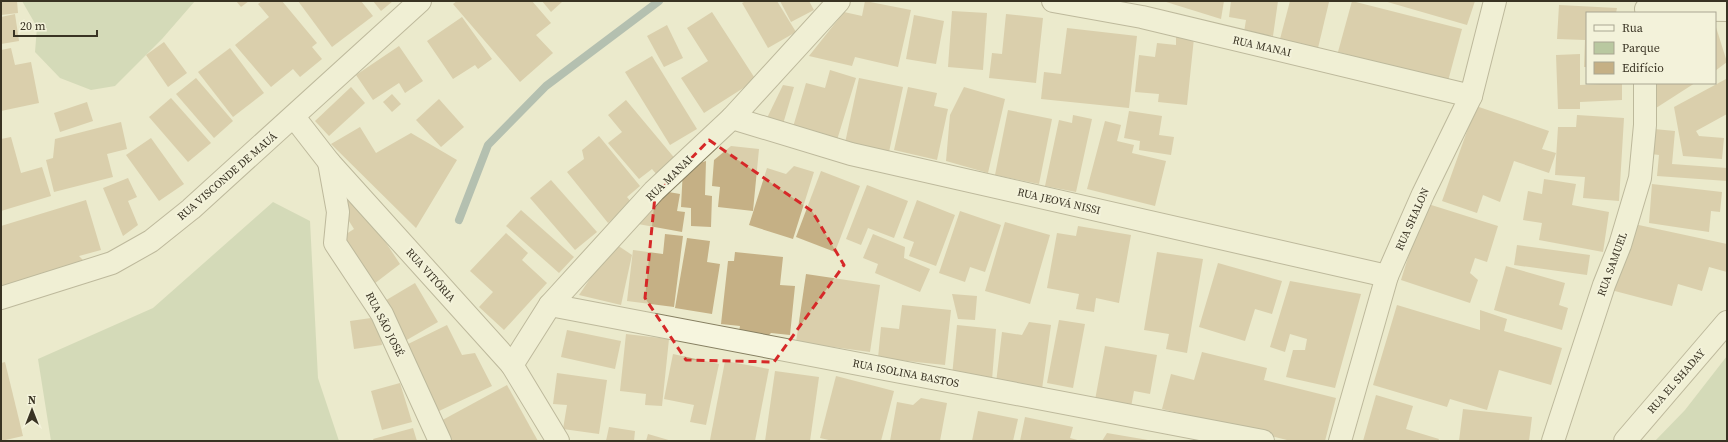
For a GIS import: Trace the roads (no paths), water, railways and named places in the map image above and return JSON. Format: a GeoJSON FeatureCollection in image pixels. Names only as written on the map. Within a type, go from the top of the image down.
{"type":"FeatureCollection","features":[{"type":"Feature","properties":{"kind":"street","name":"RUA VISCONDE DE MAUÁ"},"geometry":{"type":"LineString","coordinates":[[1,298],[112,264],[151,241],[191,209],[420,1]]}},
{"type":"Feature","properties":{"kind":"street","name":"RUA MANAI"},"geometry":{"type":"LineString","coordinates":[[512,365],[550,305],[654,191],[732,118],[839,1]]}},
{"type":"Feature","properties":{"kind":"street","name":"RUA MANAI"},"geometry":{"type":"LineString","coordinates":[[1053,1],[1142,17],[1471,96]]}},
{"type":"Feature","properties":{"kind":"street","name":"RUA SHALON"},"geometry":{"type":"LineString","coordinates":[[1340,441],[1387,276],[1423,194],[1471,96],[1495,1]]}},
{"type":"Feature","properties":{"kind":"street"},"geometry":{"type":"LineString","coordinates":[[1646,8],[1727,10]]}},
{"type":"Feature","properties":{"kind":"street","name":"RUA SAMUEL"},"geometry":{"type":"LineString","coordinates":[[1553,441],[1604,285],[1620,245],[1640,178],[1645,125],[1645,84]]}},
{"type":"Feature","properties":{"kind":"street","name":"RUA VITÓRIA"},"geometry":{"type":"LineString","coordinates":[[294,117],[330,162],[512,365],[558,441]]}},
{"type":"Feature","properties":{"kind":"street","name":"RUA JEOVÁ NISSI"},"geometry":{"type":"LineString","coordinates":[[732,118],[851,154],[1387,276]]}},
{"type":"Feature","properties":{"kind":"street","name":"RUA SÃO JOSÉ"},"geometry":{"type":"LineString","coordinates":[[330,162],[338,212],[335,243],[382,314],[440,441]]}},
{"type":"Feature","properties":{"kind":"street","name":"RUA ISOLINA BASTOS"},"geometry":{"type":"LineString","coordinates":[[550,305],[1262,441]]}},
{"type":"Feature","properties":{"kind":"street","name":"RUA EL SHADAY"},"geometry":{"type":"LineString","coordinates":[[1625,441],[1727,322]]}},
{"type":"Feature","properties":{"kind":"waterway"},"geometry":{"type":"LineString","coordinates":[[459,220],[488,145],[546,86],[659,1]]}}]}
